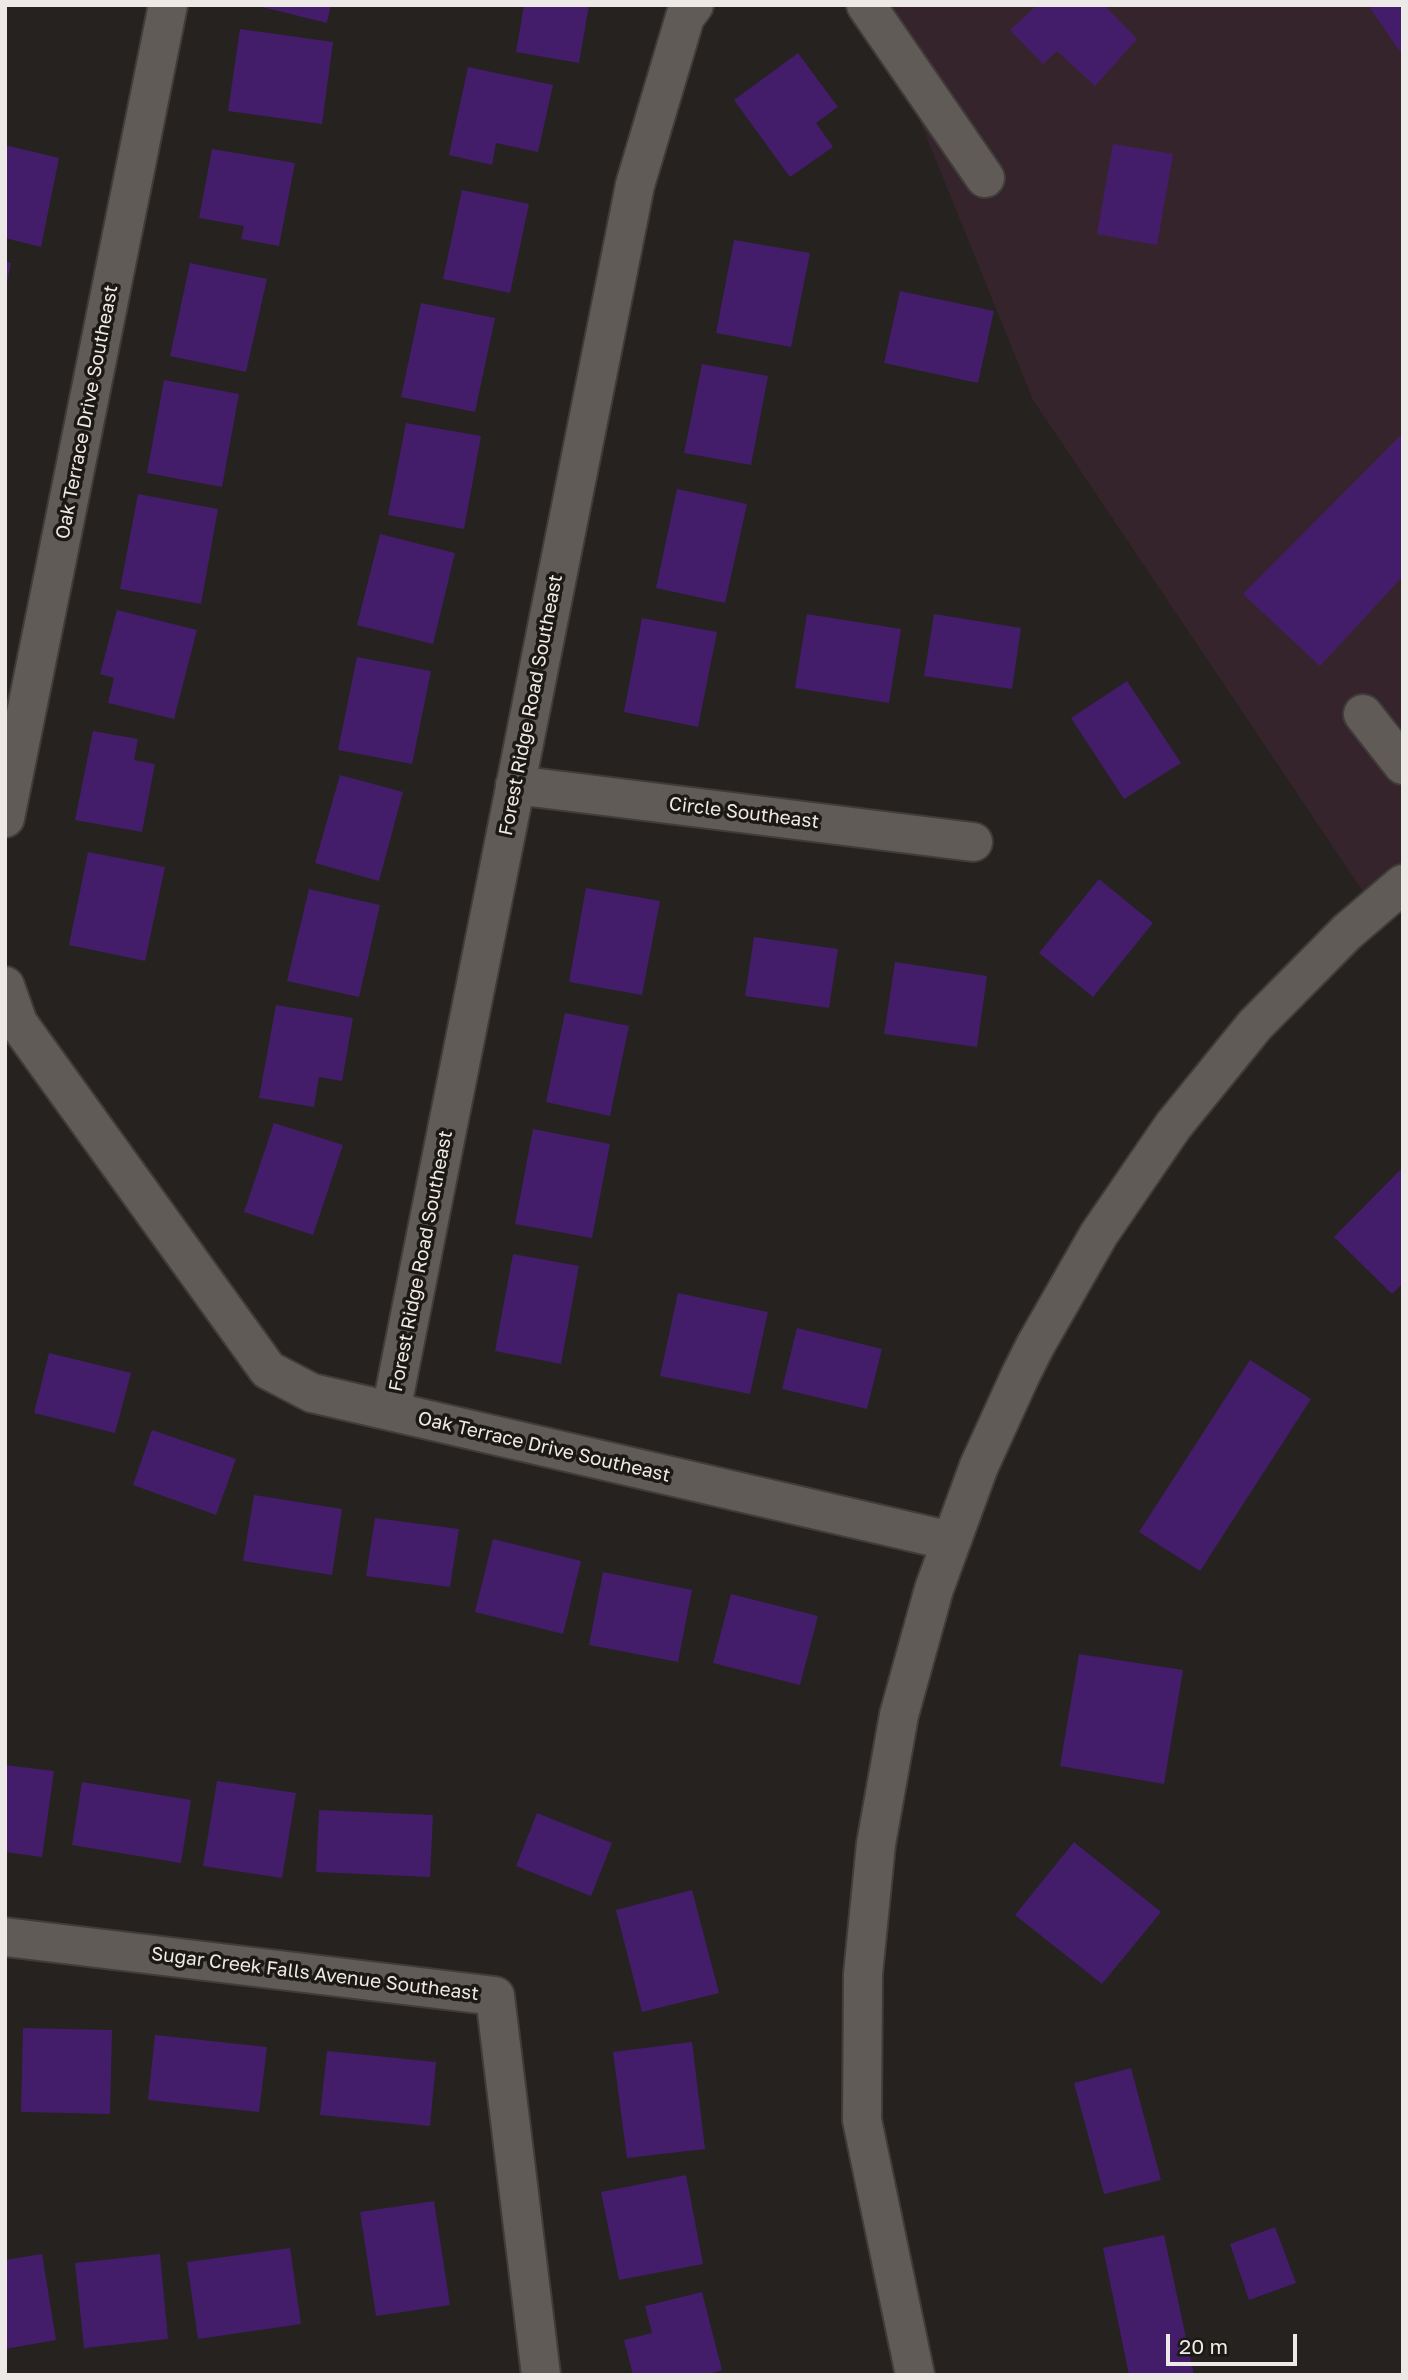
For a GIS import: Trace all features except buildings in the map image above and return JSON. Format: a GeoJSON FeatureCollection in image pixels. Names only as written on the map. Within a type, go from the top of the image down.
{"type":"FeatureCollection","features":[{"type":"Feature","properties":{"kind":"street","name":"Oak Terrace Drive Southeast"},"geometry":{"type":"LineString","coordinates":[[5,818],[168,5]]}},
{"type":"Feature","properties":{"kind":"street","name":"Forest Ridge Road Southeast"},"geometry":{"type":"LineString","coordinates":[[391,1411],[635,185],[685,17],[694,5]]}},
{"type":"Feature","properties":{"kind":"street"},"geometry":{"type":"LineString","coordinates":[[866,5],[985,178]]}},
{"type":"Feature","properties":{"kind":"street"},"geometry":{"type":"LineString","coordinates":[[1363,714],[1403,765]]}},
{"type":"Feature","properties":{"kind":"street","name":"Circle Southeast"},"geometry":{"type":"LineString","coordinates":[[515,785],[973,842]]}},
{"type":"Feature","properties":{"kind":"street"},"geometry":{"type":"LineString","coordinates":[[915,2375],[862,2120],[863,1974],[876,1844],[899,1715],[934,1589],[979,1466],[1035,1346],[1113,1212],[1173,1126],[1255,1025],[1347,932],[1403,884]]}},
{"type":"Feature","properties":{"kind":"street","name":"Oak Terrace Drive Southeast"},"geometry":{"type":"LineString","coordinates":[[5,986],[18,1023],[268,1370],[312,1393],[951,1541]]}},
{"type":"Feature","properties":{"kind":"street","name":"Sugar Creek Falls Avenue Southeast"},"geometry":{"type":"LineString","coordinates":[[5,1937],[495,1996],[541,2375]]}},
{"type":"Feature","properties":{"kind":"shaded area"},"geometry":{"type":"Polygon","coordinates":[[[873,5],[1403,5],[1403,887],[1374,908],[1033,400],[873,5]]]}}]}
